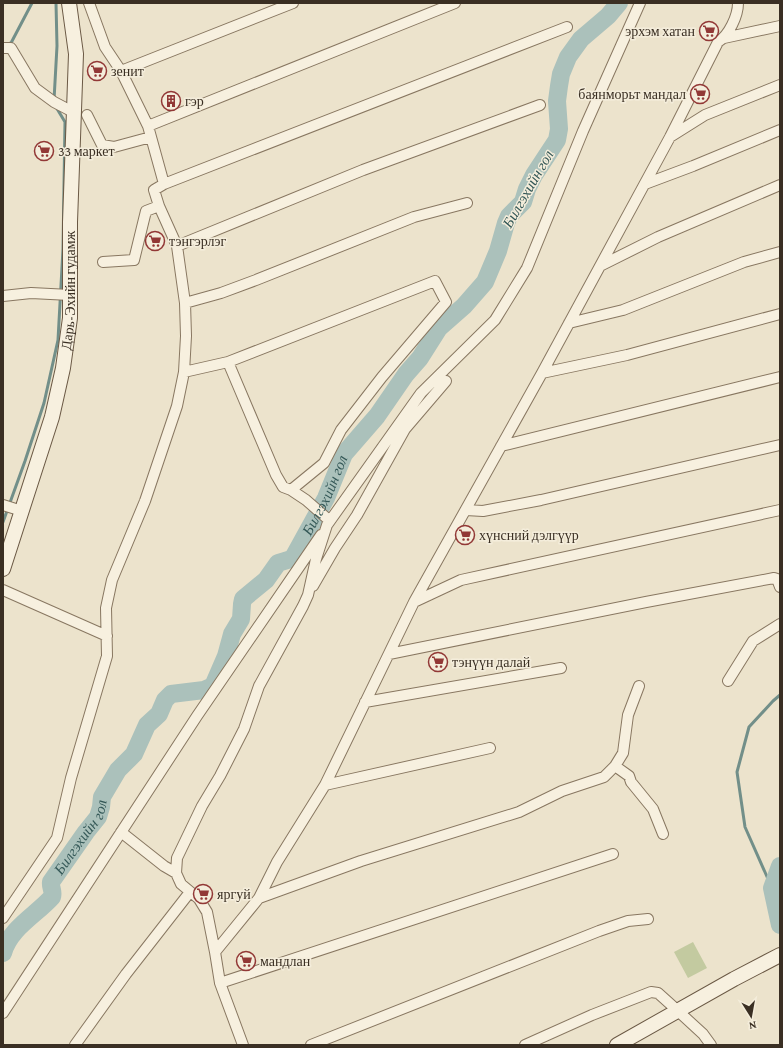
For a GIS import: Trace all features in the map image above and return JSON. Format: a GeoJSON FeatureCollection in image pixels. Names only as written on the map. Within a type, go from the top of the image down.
{"type":"FeatureCollection","features":[{"type":"Feature","properties":{"kind":"main road","name":"Дарь-Эхийн гудамж"},"geometry":{"type":"LineString","coordinates":[[3,568],[10,507],[52,417],[63,368],[70,318],[70,222],[81,114],[76,54],[69,3]]}},
{"type":"Feature","properties":{"kind":"main road"},"geometry":{"type":"LineString","coordinates":[[617,1045],[734,979],[780,955]]}},
{"type":"Feature","properties":{"kind":"street"},"geometry":{"type":"LineString","coordinates":[[89,3],[105,47],[121,71],[148,126],[164,184]]}},
{"type":"Feature","properties":{"kind":"street"},"geometry":{"type":"LineString","coordinates":[[121,71],[294,3]]}},
{"type":"Feature","properties":{"kind":"street"},"geometry":{"type":"LineString","coordinates":[[148,126],[454,3]]}},
{"type":"Feature","properties":{"kind":"street"},"geometry":{"type":"LineString","coordinates":[[3,1013],[197,716],[328,521],[421,393],[495,320],[527,268],[583,131],[640,3]]}},
{"type":"Feature","properties":{"kind":"street"},"geometry":{"type":"LineString","coordinates":[[724,38],[738,9],[738,3]]}},
{"type":"Feature","properties":{"kind":"street"},"geometry":{"type":"LineString","coordinates":[[215,952],[259,898],[277,862],[324,785],[414,602],[542,373],[645,184],[718,42],[724,38],[780,26]]}},
{"type":"Feature","properties":{"kind":"street"},"geometry":{"type":"LineString","coordinates":[[3,918],[57,838],[72,778],[107,656],[106,608],[112,580],[145,501],[177,406],[184,372],[186,336],[185,303],[177,246],[159,206],[154,190],[164,184],[567,28]]}},
{"type":"Feature","properties":{"kind":"street"},"geometry":{"type":"LineString","coordinates":[[3,48],[11,48],[35,88],[54,102],[81,114],[102,145],[114,147],[151,137]]}},
{"type":"Feature","properties":{"kind":"street"},"geometry":{"type":"LineString","coordinates":[[670,137],[705,116],[780,85]]}},
{"type":"Feature","properties":{"kind":"street"},"geometry":{"type":"LineString","coordinates":[[177,246],[363,170],[540,105]]}},
{"type":"Feature","properties":{"kind":"street"},"geometry":{"type":"LineString","coordinates":[[645,184],[780,130]]}},
{"type":"Feature","properties":{"kind":"street"},"geometry":{"type":"LineString","coordinates":[[600,266],[658,237],[780,185]]}},
{"type":"Feature","properties":{"kind":"street"},"geometry":{"type":"LineString","coordinates":[[185,303],[221,293],[256,280],[414,217],[466,203]]}},
{"type":"Feature","properties":{"kind":"street"},"geometry":{"type":"LineString","coordinates":[[103,262],[134,260],[146,211],[159,206]]}},
{"type":"Feature","properties":{"kind":"street"},"geometry":{"type":"LineString","coordinates":[[569,324],[624,310],[744,262],[780,252]]}},
{"type":"Feature","properties":{"kind":"street"},"geometry":{"type":"LineString","coordinates":[[184,372],[228,362],[435,281],[446,302],[395,361],[345,424],[324,463],[290,490]]}},
{"type":"Feature","properties":{"kind":"street"},"geometry":{"type":"LineString","coordinates":[[3,296],[31,293],[70,295]]}},
{"type":"Feature","properties":{"kind":"street"},"geometry":{"type":"LineString","coordinates":[[542,373],[627,355],[780,314]]}},
{"type":"Feature","properties":{"kind":"street"},"geometry":{"type":"LineString","coordinates":[[228,362],[276,475],[283,487],[306,500],[328,521]]}},
{"type":"Feature","properties":{"kind":"street"},"geometry":{"type":"LineString","coordinates":[[501,446],[780,377]]}},
{"type":"Feature","properties":{"kind":"street"},"geometry":{"type":"LineString","coordinates":[[243,1045],[220,983],[207,912],[199,900],[181,884],[176,873],[177,858],[202,806],[220,776],[244,729],[259,686],[308,595],[335,548],[357,516],[405,429],[446,381]]}},
{"type":"Feature","properties":{"kind":"street"},"geometry":{"type":"LineString","coordinates":[[466,510],[483,511],[541,500],[780,444]]}},
{"type":"Feature","properties":{"kind":"street"},"geometry":{"type":"LineString","coordinates":[[414,602],[461,580],[780,510]]}},
{"type":"Feature","properties":{"kind":"street"},"geometry":{"type":"LineString","coordinates":[[308,595],[316,559],[328,521]]}},
{"type":"Feature","properties":{"kind":"street"},"geometry":{"type":"LineString","coordinates":[[389,654],[646,602],[774,578],[777,579],[780,587]]}},
{"type":"Feature","properties":{"kind":"street"},"geometry":{"type":"LineString","coordinates":[[3,590],[107,636]]}},
{"type":"Feature","properties":{"kind":"street"},"geometry":{"type":"LineString","coordinates":[[728,681],[753,641],[780,624]]}},
{"type":"Feature","properties":{"kind":"street"},"geometry":{"type":"LineString","coordinates":[[365,702],[561,668]]}},
{"type":"Feature","properties":{"kind":"street"},"geometry":{"type":"LineString","coordinates":[[259,898],[361,861],[519,812],[562,791],[604,777],[615,766],[623,753],[628,715],[639,686]]}},
{"type":"Feature","properties":{"kind":"street"},"geometry":{"type":"LineString","coordinates":[[324,785],[490,748]]}},
{"type":"Feature","properties":{"kind":"street"},"geometry":{"type":"LineString","coordinates":[[615,766],[629,776],[631,782],[653,808],[663,834]]}},
{"type":"Feature","properties":{"kind":"street"},"geometry":{"type":"LineString","coordinates":[[121,832],[164,866],[176,873]]}},
{"type":"Feature","properties":{"kind":"street"},"geometry":{"type":"LineString","coordinates":[[220,983],[613,854]]}},
{"type":"Feature","properties":{"kind":"street"},"geometry":{"type":"LineString","coordinates":[[75,1045],[126,974],[190,892]]}},
{"type":"Feature","properties":{"kind":"street"},"geometry":{"type":"LineString","coordinates":[[312,1045],[599,931],[628,922],[648,919]]}},
{"type":"Feature","properties":{"kind":"street"},"geometry":{"type":"LineString","coordinates":[[524,1045],[592,1015],[651,992],[658,993],[678,1010],[703,1034],[711,1045]]}},
{"type":"Feature","properties":{"kind":"green space"},"geometry":{"type":"Polygon","coordinates":[[[693,942],[707,968],[688,978],[674,952],[693,942]]]}},
{"type":"Feature","properties":{"kind":"waterway"},"geometry":{"type":"LineString","coordinates":[[7,44],[11,43],[32,3]]}},
{"type":"Feature","properties":{"kind":"waterway"},"geometry":{"type":"LineString","coordinates":[[54,100],[57,46],[56,3]]}},
{"type":"Feature","properties":{"kind":"waterway","name":"Билгэхийн гол"},"geometry":{"type":"LineString","coordinates":[[3,953],[6,944],[17,929],[52,897],[53,893],[51,882],[98,817],[102,797],[118,770],[134,754],[147,725],[159,714],[165,700],[171,694],[204,690],[213,686],[226,656],[232,634],[241,619],[243,599],[266,580],[278,563],[291,559],[294,556],[326,498],[344,454],[377,416],[406,374],[420,358],[439,328],[464,306],[485,282],[498,251],[509,216],[523,202],[527,189],[534,175],[557,140],[559,129],[557,101],[561,74],[568,57],[581,39],[608,16],[619,3]]}},
{"type":"Feature","properties":{"kind":"waterway"},"geometry":{"type":"LineString","coordinates":[[3,522],[44,403],[58,340],[63,249],[65,122],[56,107]]}},
{"type":"Feature","properties":{"kind":"waterway"},"geometry":{"type":"LineString","coordinates":[[772,888],[745,827],[737,772],[749,727],[780,695]]}},
{"type":"Feature","properties":{"kind":"waterway"},"geometry":{"type":"LineString","coordinates":[[780,866],[772,888],[780,925]]}},
{"type":"Feature","properties":{"kind":"place","name":"эрхэм хатан"},"geometry":{"type":"Point","coordinates":[709,31]}},
{"type":"Feature","properties":{"kind":"place","name":"зенит"},"geometry":{"type":"Point","coordinates":[97,71]}},
{"type":"Feature","properties":{"kind":"place","name":"баянморьт мандал"},"geometry":{"type":"Point","coordinates":[700,94]}},
{"type":"Feature","properties":{"kind":"place","name":"гэр"},"geometry":{"type":"Point","coordinates":[171,101]}},
{"type":"Feature","properties":{"kind":"place","name":"33 маркет"},"geometry":{"type":"Point","coordinates":[44,151]}},
{"type":"Feature","properties":{"kind":"place","name":"тэнгэрлэг"},"geometry":{"type":"Point","coordinates":[155,241]}},
{"type":"Feature","properties":{"kind":"place","name":"хүнсний дэлгүүр"},"geometry":{"type":"Point","coordinates":[465,535]}},
{"type":"Feature","properties":{"kind":"place","name":"тэнүүн далай"},"geometry":{"type":"Point","coordinates":[438,662]}},
{"type":"Feature","properties":{"kind":"place","name":"яргуй"},"geometry":{"type":"Point","coordinates":[203,894]}},
{"type":"Feature","properties":{"kind":"place","name":"мандлан"},"geometry":{"type":"Point","coordinates":[246,961]}}]}
